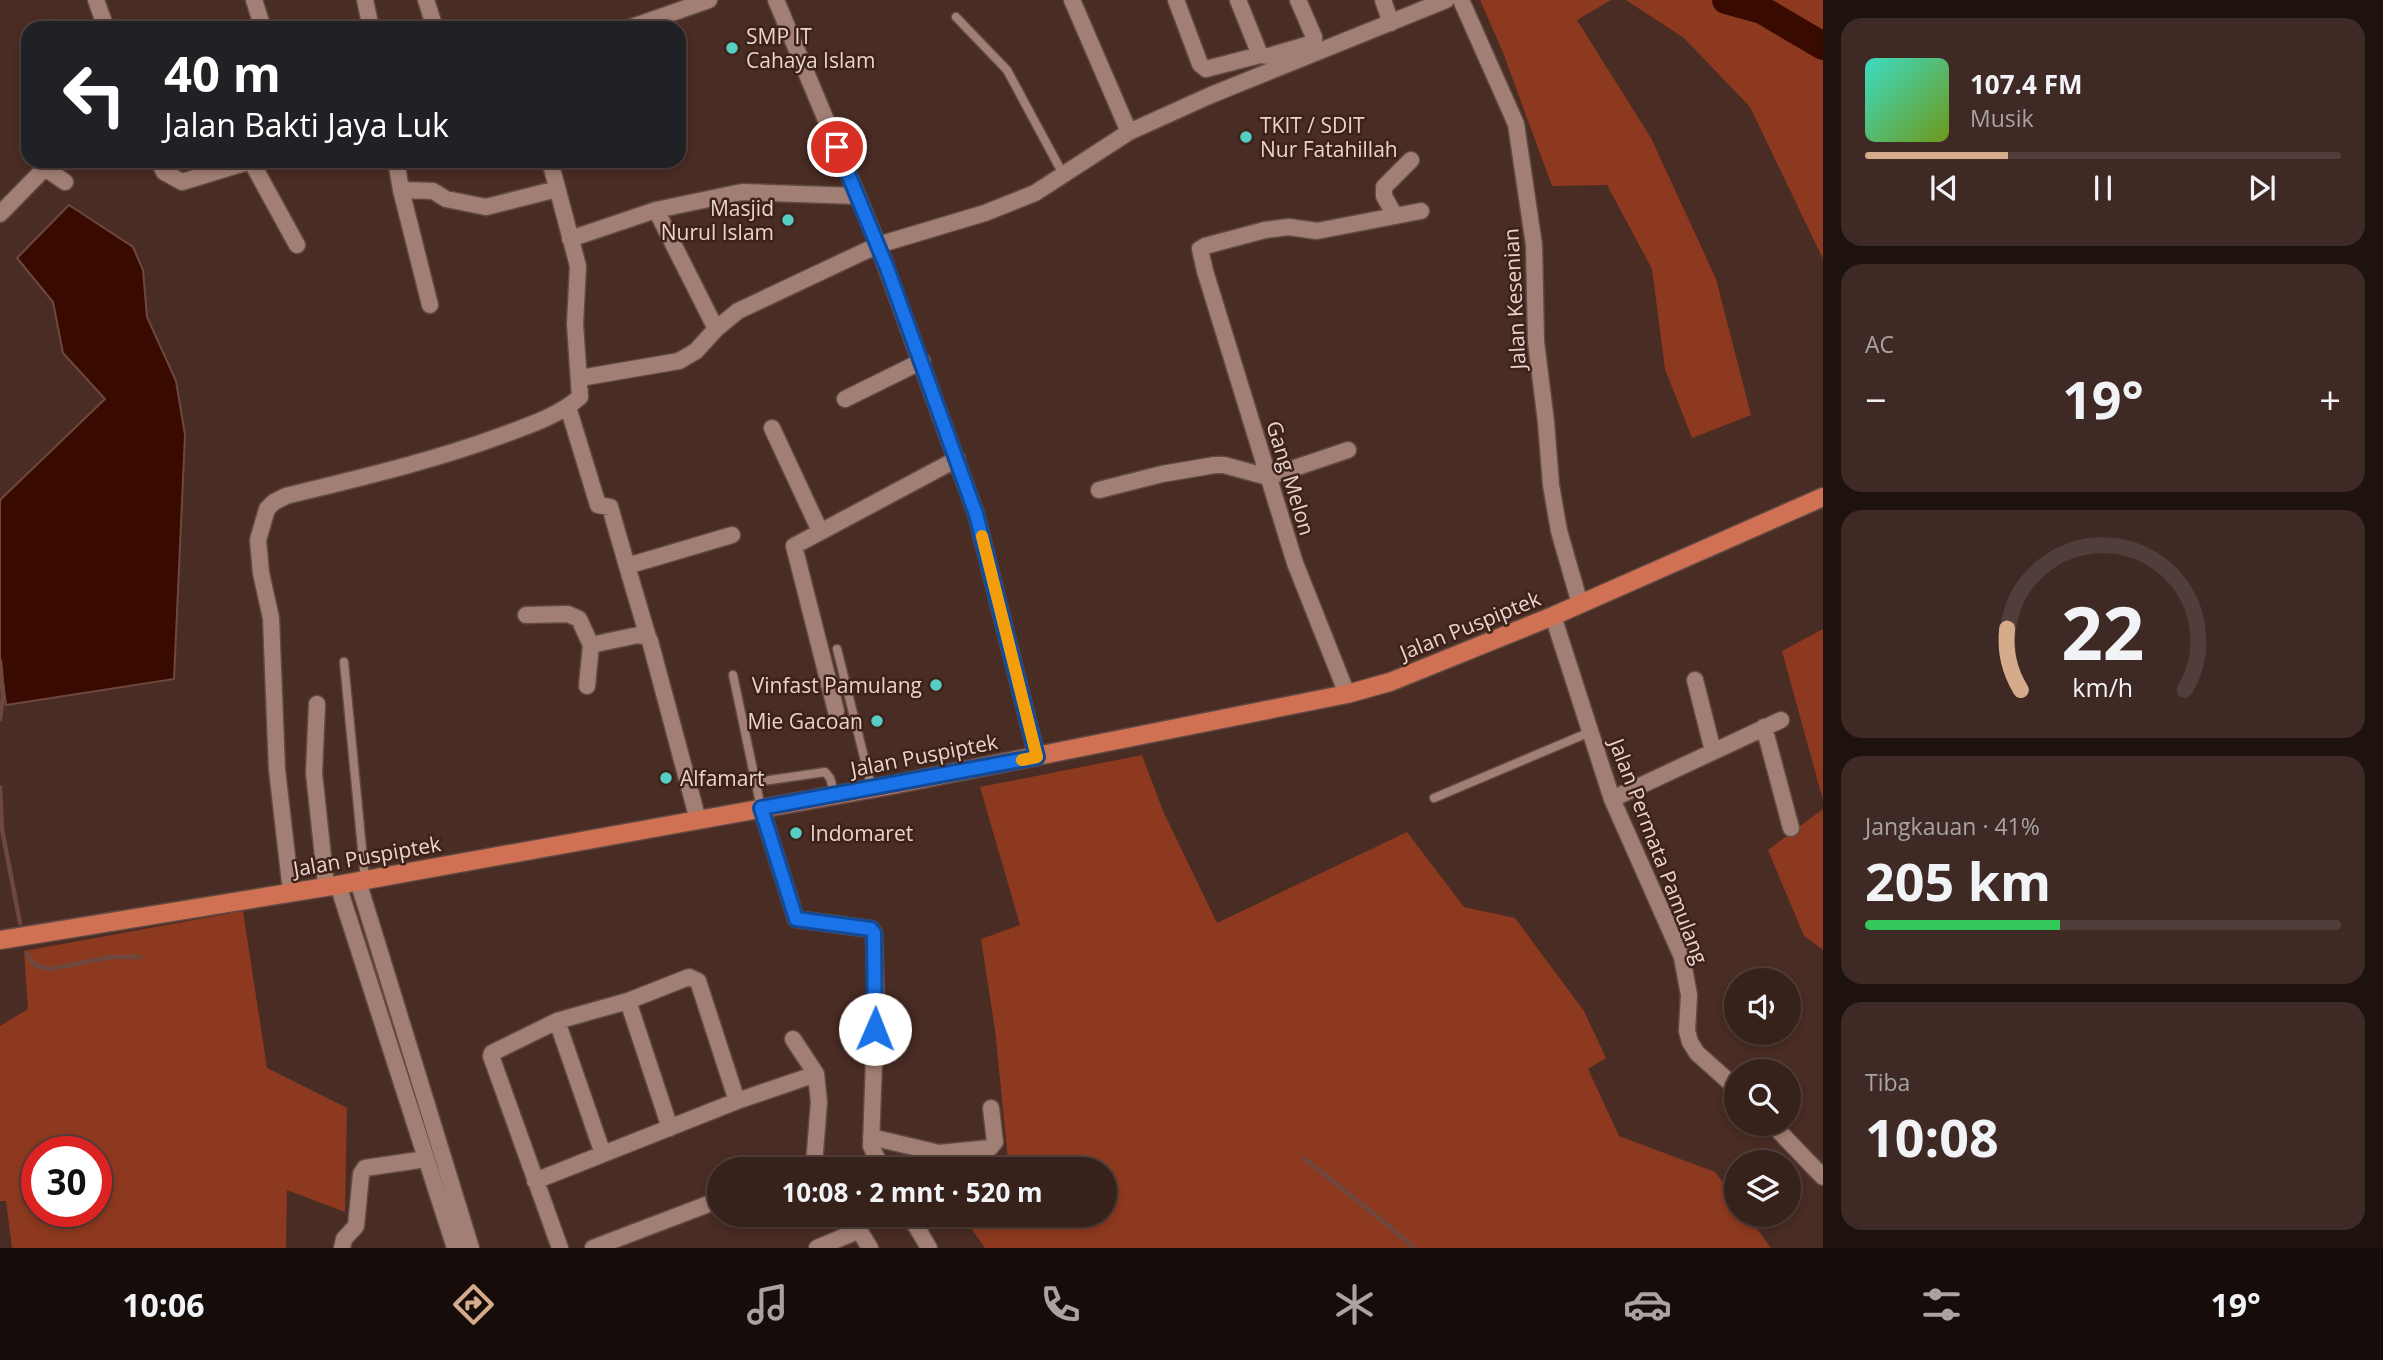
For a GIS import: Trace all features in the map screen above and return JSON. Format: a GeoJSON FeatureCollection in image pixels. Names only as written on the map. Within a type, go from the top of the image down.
{"type":"FeatureCollection","features":[{"type":"Feature","properties":{"kind":"main road","name":"Jalan Puspiptek"},"geometry":{"type":"LineString","coordinates":[[0,940],[361,881],[872,789],[1347,694],[1390,682],[1553,616],[1823,497]]}},
{"type":"Feature","properties":{"kind":"street"},"geometry":{"type":"LineString","coordinates":[[96,0],[104,21]]}},
{"type":"Feature","properties":{"kind":"street"},"geometry":{"type":"LineString","coordinates":[[254,0],[261,21]]}},
{"type":"Feature","properties":{"kind":"street"},"geometry":{"type":"LineString","coordinates":[[365,0],[370,21]]}},
{"type":"Feature","properties":{"kind":"street"},"geometry":{"type":"LineString","coordinates":[[426,0],[433,21]]}},
{"type":"Feature","properties":{"kind":"street"},"geometry":{"type":"LineString","coordinates":[[643,21],[672,6],[709,0]]}},
{"type":"Feature","properties":{"kind":"street"},"geometry":{"type":"LineString","coordinates":[[776,0],[878,244],[957,458],[976,514],[1037,757]]}},
{"type":"Feature","properties":{"kind":"street"},"geometry":{"type":"LineString","coordinates":[[1072,0],[1129,132]]}},
{"type":"Feature","properties":{"kind":"street"},"geometry":{"type":"LineString","coordinates":[[1176,0],[1202,68],[1260,55],[1269,56],[1314,41],[1298,0]]}},
{"type":"Feature","properties":{"kind":"street"},"geometry":{"type":"LineString","coordinates":[[1238,0],[1260,55]]}},
{"type":"Feature","properties":{"kind":"street"},"geometry":{"type":"LineString","coordinates":[[1383,0],[1391,23]]}},
{"type":"Feature","properties":{"kind":"street"},"geometry":{"type":"LineString","coordinates":[[580,378],[679,361],[696,351],[716,329],[738,311],[878,244],[985,214],[1035,192],[1129,132],[1446,0]]}},
{"type":"Feature","properties":{"kind":"street","name":"Jalan Kesenian"},"geometry":{"type":"LineString","coordinates":[[1461,0],[1516,124],[1534,245],[1536,342],[1551,485],[1559,531],[1580,604]]}},
{"type":"Feature","properties":{"kind":"street"},"geometry":{"type":"LineString","coordinates":[[1232,62],[1240,84]]}},
{"type":"Feature","properties":{"kind":"street"},"geometry":{"type":"LineString","coordinates":[[1410,160],[1384,187],[1384,196],[1395,216],[1421,211]]}},
{"type":"Feature","properties":{"kind":"street"},"geometry":{"type":"LineString","coordinates":[[4,203],[45,168],[65,182]]}},
{"type":"Feature","properties":{"kind":"street"},"geometry":{"type":"LineString","coordinates":[[162,168],[164,172],[182,182],[228,168]]}},
{"type":"Feature","properties":{"kind":"street"},"geometry":{"type":"LineString","coordinates":[[255,168],[297,245]]}},
{"type":"Feature","properties":{"kind":"street"},"geometry":{"type":"LineString","coordinates":[[397,168],[430,305]]}},
{"type":"Feature","properties":{"kind":"street"},"geometry":{"type":"LineString","coordinates":[[291,891],[276,770],[271,618],[261,573],[258,540],[267,509],[286,496],[429,460],[519,429],[568,407],[582,394],[575,324],[578,266],[552,168]]}},
{"type":"Feature","properties":{"kind":"street"},"geometry":{"type":"LineString","coordinates":[[401,190],[433,191],[446,199],[486,207],[557,189]]}},
{"type":"Feature","properties":{"kind":"street"},"geometry":{"type":"LineString","coordinates":[[570,239],[656,210],[751,191],[857,196]]}},
{"type":"Feature","properties":{"kind":"street"},"geometry":{"type":"LineString","coordinates":[[656,210],[716,329]]}},
{"type":"Feature","properties":{"kind":"street","name":"Gang Melon"},"geometry":{"type":"LineString","coordinates":[[1347,694],[1295,563],[1200,249],[1265,230],[1289,227],[1317,231],[1395,216]]}},
{"type":"Feature","properties":{"kind":"street"},"geometry":{"type":"LineString","coordinates":[[845,399],[922,361]]}},
{"type":"Feature","properties":{"kind":"street"},"geometry":{"type":"LineString","coordinates":[[568,407],[598,505],[610,506],[655,656],[698,820]]}},
{"type":"Feature","properties":{"kind":"street"},"geometry":{"type":"LineString","coordinates":[[772,428],[820,531]]}},
{"type":"Feature","properties":{"kind":"street"},"geometry":{"type":"LineString","coordinates":[[1099,490],[1162,474],[1215,465],[1268,477],[1348,450]]}},
{"type":"Feature","properties":{"kind":"street"},"geometry":{"type":"LineString","coordinates":[[836,711],[795,544],[957,458]]}},
{"type":"Feature","properties":{"kind":"street"},"geometry":{"type":"LineString","coordinates":[[627,566],[732,535]]}},
{"type":"Feature","properties":{"kind":"street"},"geometry":{"type":"LineString","coordinates":[[526,615],[568,614],[579,619],[592,645],[587,686]]}},
{"type":"Feature","properties":{"kind":"street","name":"Jalan Permata Pamulang"},"geometry":{"type":"LineString","coordinates":[[1553,616],[1612,799],[1682,957],[1689,995],[1687,1031],[1692,1046],[1724,1077]]}},
{"type":"Feature","properties":{"kind":"street"},"geometry":{"type":"LineString","coordinates":[[592,645],[638,635],[648,636]]}},
{"type":"Feature","properties":{"kind":"street"},"geometry":{"type":"LineString","coordinates":[[1695,680],[1713,751]]}},
{"type":"Feature","properties":{"kind":"street"},"geometry":{"type":"LineString","coordinates":[[317,705],[314,773],[332,885],[397,1069],[455,1248]]}},
{"type":"Feature","properties":{"kind":"street"},"geometry":{"type":"LineString","coordinates":[[1612,799],[1781,720]]}},
{"type":"Feature","properties":{"kind":"street"},"geometry":{"type":"LineString","coordinates":[[1764,727],[1791,828]]}},
{"type":"Feature","properties":{"kind":"street"},"geometry":{"type":"LineString","coordinates":[[761,808],[796,919],[871,929],[874,933],[871,1137],[875,1157]]}},
{"type":"Feature","properties":{"kind":"street"},"geometry":{"type":"LineString","coordinates":[[361,881],[471,1248]]}},
{"type":"Feature","properties":{"kind":"street"},"geometry":{"type":"LineString","coordinates":[[559,1248],[491,1056],[557,1021],[628,1000],[689,977],[698,981],[737,1101]]}},
{"type":"Feature","properties":{"kind":"street"},"geometry":{"type":"LineString","coordinates":[[628,1000],[670,1128]]}},
{"type":"Feature","properties":{"kind":"street"},"geometry":{"type":"LineString","coordinates":[[557,1021],[603,1154]]}},
{"type":"Feature","properties":{"kind":"street"},"geometry":{"type":"LineString","coordinates":[[793,1039],[816,1074],[819,1102],[812,1157]]}},
{"type":"Feature","properties":{"kind":"street"},"geometry":{"type":"LineString","coordinates":[[397,1069],[414,1062]]}},
{"type":"Feature","properties":{"kind":"street"},"geometry":{"type":"LineString","coordinates":[[535,1181],[737,1101],[816,1074]]}},
{"type":"Feature","properties":{"kind":"street"},"geometry":{"type":"LineString","coordinates":[[871,1137],[939,1153],[990,1147],[995,1142],[991,1108]]}},
{"type":"Feature","properties":{"kind":"street"},"geometry":{"type":"LineString","coordinates":[[1784,1136],[1823,1177]]}},
{"type":"Feature","properties":{"kind":"street"},"geometry":{"type":"LineString","coordinates":[[342,1248],[344,1239],[356,1226],[361,1174],[365,1168],[426,1159]]}},
{"type":"Feature","properties":{"kind":"street"},"geometry":{"type":"LineString","coordinates":[[593,1248],[707,1205]]}},
{"type":"Feature","properties":{"kind":"street"},"geometry":{"type":"LineString","coordinates":[[858,1227],[870,1248]]}},
{"type":"Feature","properties":{"kind":"street"},"geometry":{"type":"LineString","coordinates":[[917,1227],[929,1248]]}},
{"type":"Feature","properties":{"kind":"street"},"geometry":{"type":"LineString","coordinates":[[820,1247],[860,1230]]}},
{"type":"Feature","properties":{"kind":"lane"},"geometry":{"type":"LineString","coordinates":[[956,17],[1007,70],[1063,174]]}},
{"type":"Feature","properties":{"kind":"lane"},"geometry":{"type":"LineString","coordinates":[[837,649],[872,789]]}},
{"type":"Feature","properties":{"kind":"lane"},"geometry":{"type":"LineString","coordinates":[[344,662],[361,881]]}},
{"type":"Feature","properties":{"kind":"lane"},"geometry":{"type":"LineString","coordinates":[[733,676],[761,808]]}},
{"type":"Feature","properties":{"kind":"lane"},"geometry":{"type":"LineString","coordinates":[[1434,798],[1590,732]]}},
{"type":"Feature","properties":{"kind":"lane"},"geometry":{"type":"LineString","coordinates":[[755,782],[825,772],[830,778],[835,795]]}},
{"type":"Feature","properties":{"kind":"shaded area"},"geometry":{"type":"Polygon","coordinates":[[[1480,0],[1611,0],[1577,20],[1651,138],[1716,279],[1751,415],[1692,438],[1665,369],[1652,269],[1607,185],[1552,186],[1502,50],[1480,0]]]}},
{"type":"Feature","properties":{"kind":"shaded area"},"geometry":{"type":"Polygon","coordinates":[[[1626,0],[1823,0],[1823,259],[1750,107],[1684,38],[1626,0]]]}},
{"type":"Feature","properties":{"kind":"shaded area"},"geometry":{"type":"Polygon","coordinates":[[[69,205],[133,247],[143,270],[147,317],[176,381],[185,435],[174,679],[6,705],[0,658],[0,500],[105,399],[63,353],[53,302],[17,258],[69,205]]]}},
{"type":"Feature","properties":{"kind":"shaded area"},"geometry":{"type":"Polygon","coordinates":[[[1823,629],[1823,800],[1782,651],[1823,629]]]}},
{"type":"Feature","properties":{"kind":"shaded area"},"geometry":{"type":"Polygon","coordinates":[[[1142,755],[1163,811],[1217,923],[1407,832],[1464,907],[1515,918],[1584,1011],[1606,1058],[1588,1069],[1619,1136],[1715,1172],[1724,1184],[1724,1227],[1756,1227],[1771,1248],[985,1248],[970,1227],[1117,1227],[1117,1157],[1008,1157],[995,1030],[981,939],[1020,925],[980,787],[1142,755]]]}},
{"type":"Feature","properties":{"kind":"shaded area"},"geometry":{"type":"Polygon","coordinates":[[[1823,809],[1823,950],[1804,936],[1768,850],[1823,809]]]}},
{"type":"Feature","properties":{"kind":"shaded area"},"geometry":{"type":"Polygon","coordinates":[[[243,911],[267,1068],[347,1108],[345,1212],[287,1190],[286,1248],[12,1248],[6,1201],[0,1201],[0,1026],[28,1009],[24,951],[243,911]]]}},
{"type":"Feature","properties":{"kind":"waterway"},"geometry":{"type":"LineString","coordinates":[[1726,0],[1762,10],[1823,46]]}},
{"type":"Feature","properties":{"kind":"waterway"},"geometry":{"type":"LineString","coordinates":[[0,661],[3,696],[0,719]]}},
{"type":"Feature","properties":{"kind":"waterway"},"geometry":{"type":"LineString","coordinates":[[0,787],[2,829],[20,923]]}},
{"type":"Feature","properties":{"kind":"waterway"},"geometry":{"type":"LineString","coordinates":[[27,953],[34,965],[50,969],[111,957],[140,957]]}},
{"type":"Feature","properties":{"kind":"waterway"},"geometry":{"type":"LineString","coordinates":[[1305,1159],[1414,1248]]}},
{"type":"Feature","properties":{"kind":"slow traffic"},"geometry":{"type":"LineString","coordinates":[[982,536],[1037,757],[1022,760]]}},
{"type":"Feature","properties":{"kind":"place","name":"SMP IT Cahaya Islam"},"geometry":{"type":"Point","coordinates":[732,48]}},
{"type":"Feature","properties":{"kind":"place","name":"TKIT / SDIT Nur Fatahillah"},"geometry":{"type":"Point","coordinates":[1246,137]}},
{"type":"Feature","properties":{"kind":"place","name":"Masjid Nurul Islam"},"geometry":{"type":"Point","coordinates":[788,220]}},
{"type":"Feature","properties":{"kind":"place","name":"Vinfast Pamulang"},"geometry":{"type":"Point","coordinates":[936,685]}},
{"type":"Feature","properties":{"kind":"place","name":"Mie Gacoan"},"geometry":{"type":"Point","coordinates":[877,721]}},
{"type":"Feature","properties":{"kind":"place","name":"Alfamart"},"geometry":{"type":"Point","coordinates":[666,778]}},
{"type":"Feature","properties":{"kind":"place","name":"Indomaret"},"geometry":{"type":"Point","coordinates":[796,833]}},
{"type":"Feature","properties":{"kind":"route"},"geometry":{"type":"LineString","coordinates":[[837,147],[878,244],[976,514],[1037,757],[761,808],[796,919],[871,929],[874,933],[875,1029]]}}]}
